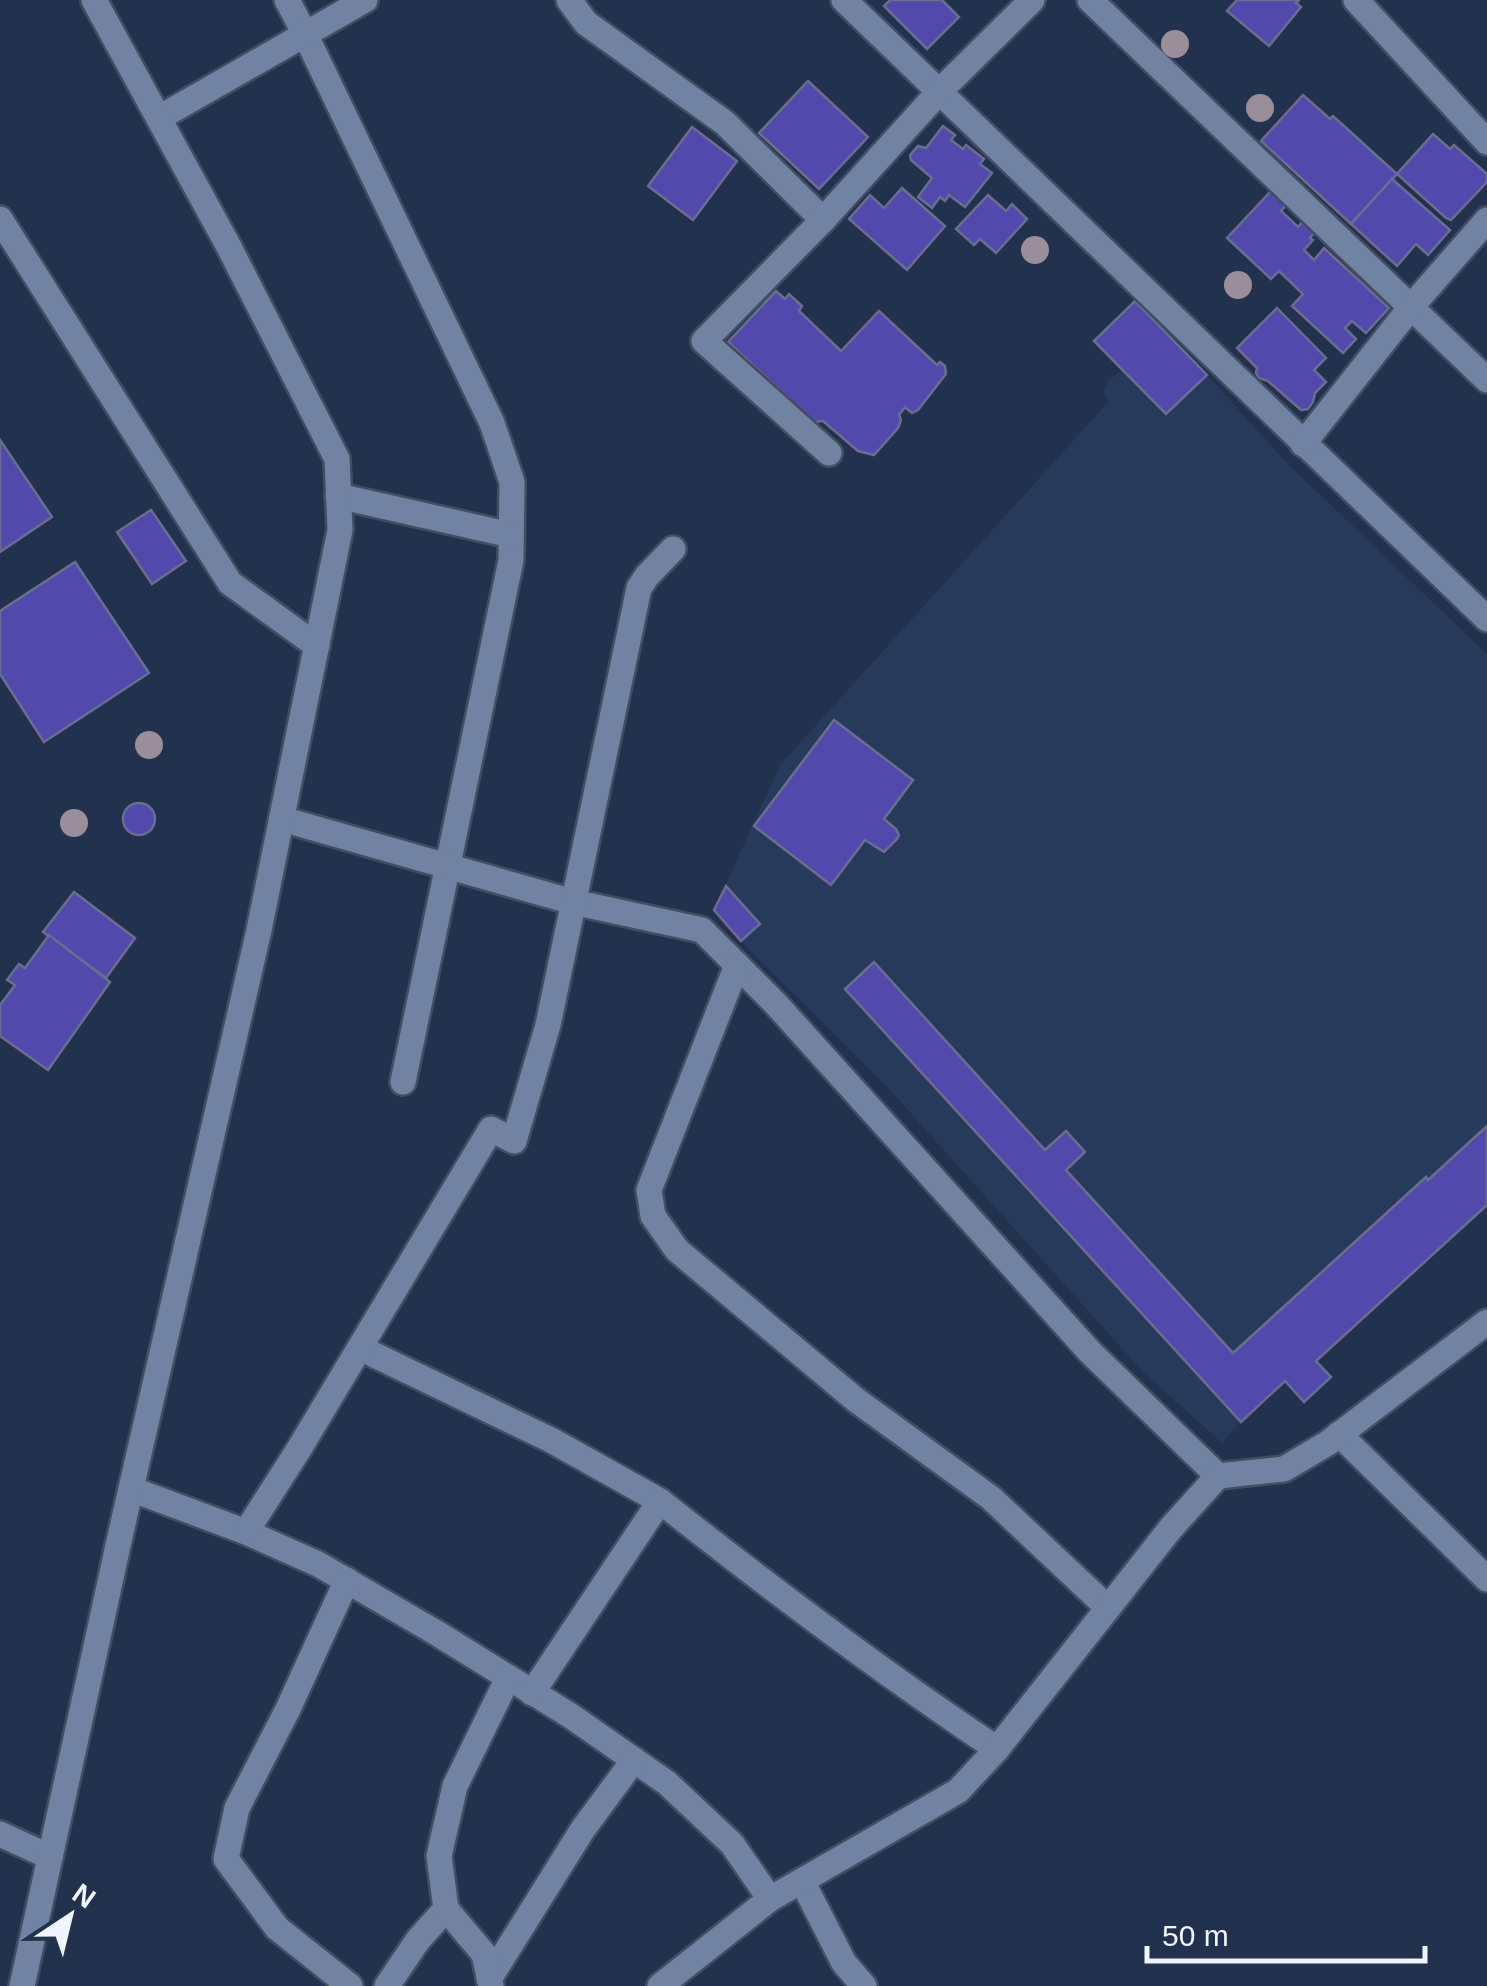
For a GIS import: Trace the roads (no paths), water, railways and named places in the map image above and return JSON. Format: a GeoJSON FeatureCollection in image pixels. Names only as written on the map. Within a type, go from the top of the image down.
{"type":"FeatureCollection","features":[{"type":"Feature","properties":{"kind":"street"},"geometry":{"type":"LineString","coordinates":[[22,1986],[254,949],[340,530],[337,459],[229,247],[94,0]]}},
{"type":"Feature","properties":{"kind":"street"},"geometry":{"type":"LineString","coordinates":[[286,0],[306,34],[492,423],[512,482],[511,560],[403,1082]]}},
{"type":"Feature","properties":{"kind":"street"},"geometry":{"type":"LineString","coordinates":[[159,118],[364,0]]}},
{"type":"Feature","properties":{"kind":"street"},"geometry":{"type":"LineString","coordinates":[[569,0],[586,23],[725,124],[823,220]]}},
{"type":"Feature","properties":{"kind":"street"},"geometry":{"type":"LineString","coordinates":[[844,0],[1487,619]]}},
{"type":"Feature","properties":{"kind":"street"},"geometry":{"type":"LineString","coordinates":[[828,453],[704,341],[823,220],[939,92],[1032,0]]}},
{"type":"Feature","properties":{"kind":"street"},"geometry":{"type":"LineString","coordinates":[[1090,0],[1487,380]]}},
{"type":"Feature","properties":{"kind":"street"},"geometry":{"type":"LineString","coordinates":[[1356,0],[1487,142]]}},
{"type":"Feature","properties":{"kind":"street"},"geometry":{"type":"LineString","coordinates":[[0,220],[230,583],[317,646]]}},
{"type":"Feature","properties":{"kind":"street"},"geometry":{"type":"LineString","coordinates":[[1303,444],[1487,220]]}},
{"type":"Feature","properties":{"kind":"street"},"geometry":{"type":"LineString","coordinates":[[338,496],[511,535]]}},
{"type":"Feature","properties":{"kind":"street"},"geometry":{"type":"LineString","coordinates":[[246,1532],[491,1129],[514,1141],[548,1025],[639,588],[673,549]]}},
{"type":"Feature","properties":{"kind":"street"},"geometry":{"type":"LineString","coordinates":[[282,820],[573,902],[702,930],[775,1003],[1090,1352],[1218,1476]]}},
{"type":"Feature","properties":{"kind":"street"},"geometry":{"type":"LineString","coordinates":[[736,965],[649,1190],[653,1216],[677,1250],[856,1400],[992,1498],[1108,1608]]}},
{"type":"Feature","properties":{"kind":"street"},"geometry":{"type":"LineString","coordinates":[[660,1986],[770,1899],[958,1791],[997,1748],[1171,1528],[1218,1476],[1284,1470],[1339,1434],[1487,1322]]}},
{"type":"Feature","properties":{"kind":"street"},"geometry":{"type":"LineString","coordinates":[[360,1348],[550,1440],[660,1501],[857,1652],[997,1748]]}},
{"type":"Feature","properties":{"kind":"street"},"geometry":{"type":"LineString","coordinates":[[1339,1434],[1487,1579]]}},
{"type":"Feature","properties":{"kind":"street"},"geometry":{"type":"LineString","coordinates":[[131,1489],[318,1564],[532,1692],[668,1783],[732,1844],[770,1899]]}},
{"type":"Feature","properties":{"kind":"street"},"geometry":{"type":"LineString","coordinates":[[532,1692],[660,1501]]}},
{"type":"Feature","properties":{"kind":"street"},"geometry":{"type":"LineString","coordinates":[[347,1580],[237,1808],[226,1859],[276,1928],[350,1986]]}},
{"type":"Feature","properties":{"kind":"street"},"geometry":{"type":"LineString","coordinates":[[490,1982],[484,1954],[446,1909],[439,1856],[455,1786],[508,1678]]}},
{"type":"Feature","properties":{"kind":"street"},"geometry":{"type":"LineString","coordinates":[[490,1982],[583,1829],[634,1760]]}},
{"type":"Feature","properties":{"kind":"street"},"geometry":{"type":"LineString","coordinates":[[0,1834],[50,1857]]}},
{"type":"Feature","properties":{"kind":"street"},"geometry":{"type":"LineString","coordinates":[[802,1881],[844,1962],[864,1986]]}},
{"type":"Feature","properties":{"kind":"street"},"geometry":{"type":"LineString","coordinates":[[387,1986],[418,1940],[446,1909]]}}]}
